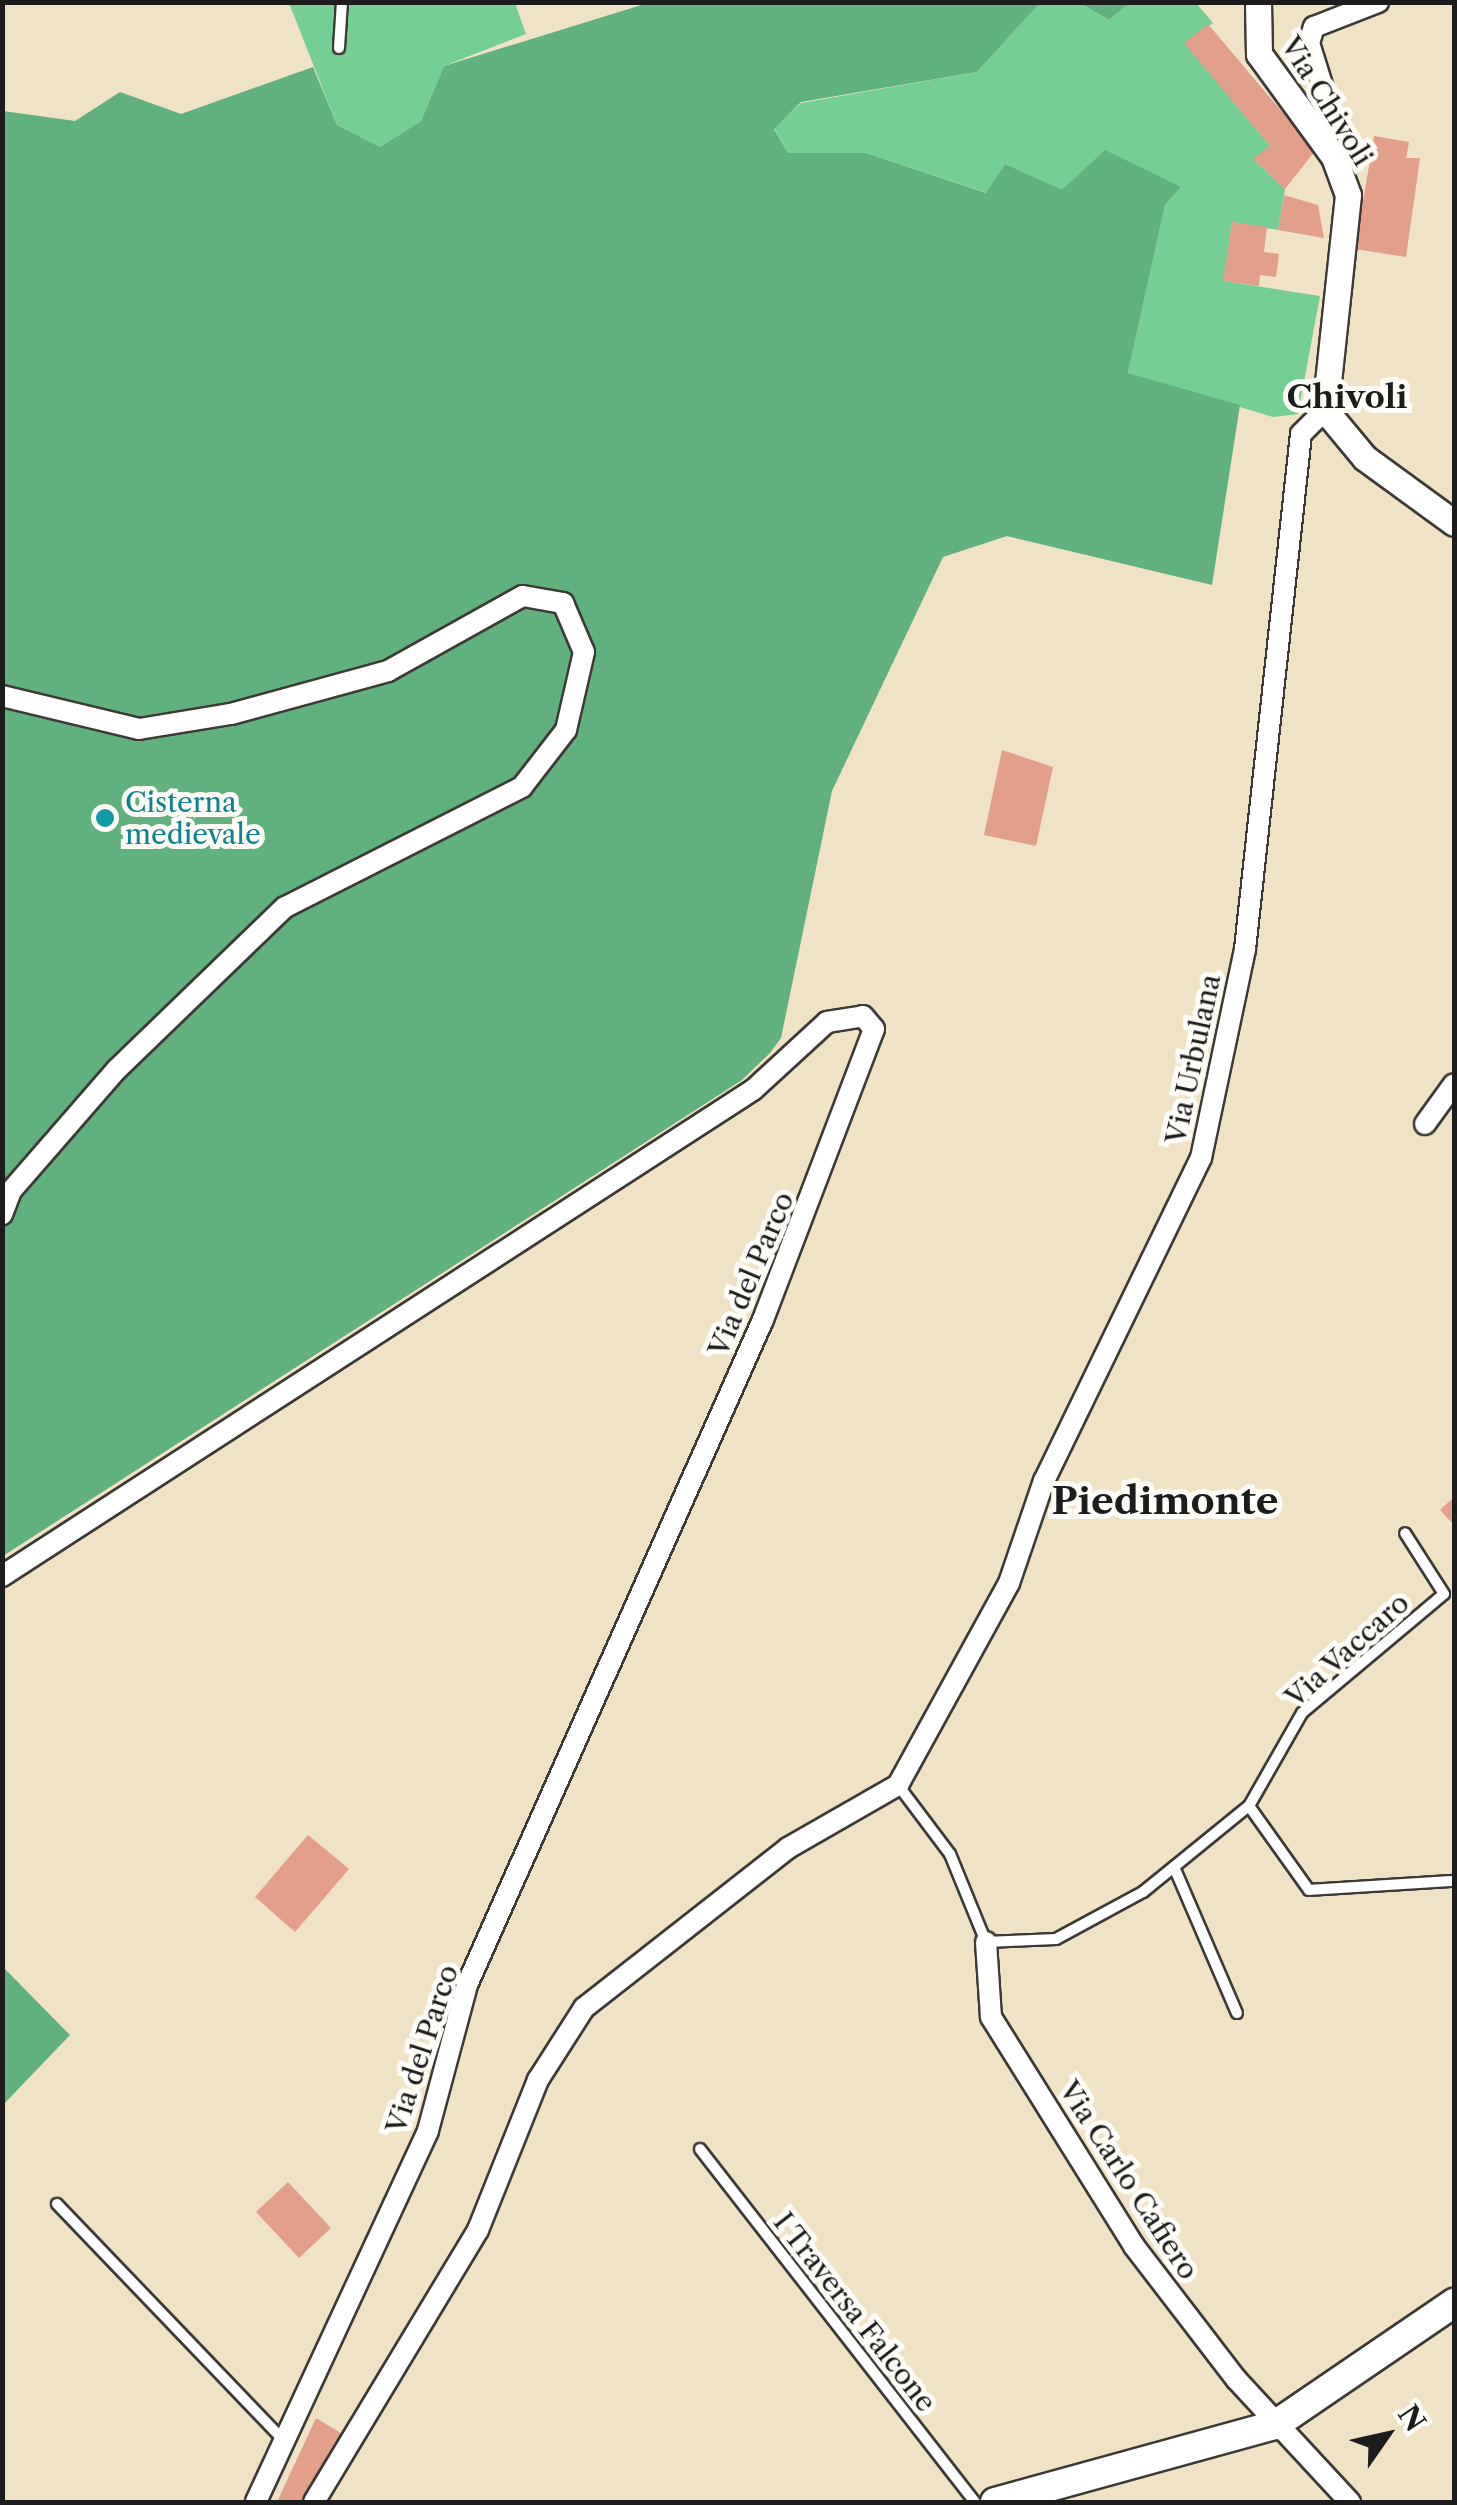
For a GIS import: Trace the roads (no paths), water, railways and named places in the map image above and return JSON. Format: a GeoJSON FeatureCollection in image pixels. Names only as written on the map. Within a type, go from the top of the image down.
{"type":"FeatureCollection","features":[{"type":"Feature","properties":{"kind":"main road"},"geometry":{"type":"LineString","coordinates":[[995,2502],[1276,2425],[1454,2303]]}},
{"type":"Feature","properties":{"kind":"street","name":"Via Chivoli"},"geometry":{"type":"LineString","coordinates":[[1258,2],[1259,54],[1316,133],[1348,195],[1325,410]]}},
{"type":"Feature","properties":{"kind":"street"},"geometry":{"type":"LineString","coordinates":[[1316,133],[1328,107],[1308,43],[1314,26],[1378,2]]}},
{"type":"Feature","properties":{"kind":"street"},"geometry":{"type":"LineString","coordinates":[[1325,410],[1364,458],[1454,522]]}},
{"type":"Feature","properties":{"kind":"street","name":"Via Urbulana"},"geometry":{"type":"LineString","coordinates":[[898,1785],[1009,1583],[1044,1481],[1201,1158],[1245,949],[1301,434],[1325,410]]}},
{"type":"Feature","properties":{"kind":"street"},"geometry":{"type":"LineString","coordinates":[[2,1214],[11,1191],[117,1069],[285,907],[522,786],[566,730],[584,652],[564,603],[523,596],[388,672],[231,714],[138,729],[7,695]]}},
{"type":"Feature","properties":{"kind":"street","name":"Via del Parco"},"geometry":{"type":"LineString","coordinates":[[2,1576],[753,1090],[827,1022],[863,1016],[874,1029],[762,1322],[467,1985],[428,2131],[256,2502]]}},
{"type":"Feature","properties":{"kind":"street"},"geometry":{"type":"LineString","coordinates":[[1425,1124],[1454,1084]]}},
{"type":"Feature","properties":{"kind":"street"},"geometry":{"type":"LineString","coordinates":[[314,2502],[478,2230],[538,2080],[584,2008],[788,1848],[898,1785]]}},
{"type":"Feature","properties":{"kind":"street","name":"Via Carlo Cafiero"},"geometry":{"type":"LineString","coordinates":[[986,1942],[991,2017],[1134,2246],[1276,2425],[1350,2502]]}},
{"type":"Feature","properties":{"kind":"lane"},"geometry":{"type":"LineString","coordinates":[[339,48],[342,2]]}},
{"type":"Feature","properties":{"kind":"lane","name":"Via Vaccaro"},"geometry":{"type":"LineString","coordinates":[[1249,1806],[1302,1713],[1444,1594],[1405,1533]]}},
{"type":"Feature","properties":{"kind":"lane"},"geometry":{"type":"LineString","coordinates":[[1444,1594],[1454,1587]]}},
{"type":"Feature","properties":{"kind":"lane"},"geometry":{"type":"LineString","coordinates":[[898,1785],[950,1854],[986,1942],[1056,1938],[1174,1867],[1249,1806],[1308,1890],[1452,1878]]}},
{"type":"Feature","properties":{"kind":"lane"},"geometry":{"type":"LineString","coordinates":[[1174,1867],[1237,2013]]}},
{"type":"Feature","properties":{"kind":"lane","name":"I Traversa Falcone"},"geometry":{"type":"LineString","coordinates":[[700,2149],[975,2502]]}},
{"type":"Feature","properties":{"kind":"lane"},"geometry":{"type":"LineString","coordinates":[[56,2204],[284,2442]]}},
{"type":"Feature","properties":{"kind":"place","name":"Cisterna medievale"},"geometry":{"type":"Point","coordinates":[105,818]}},
{"type":"Feature","properties":{"kind":"district","name":"Chivoli"},"geometry":{"type":"Point","coordinates":[1347,397]}},
{"type":"Feature","properties":{"kind":"district","name":"Piedimonte"},"geometry":{"type":"Point","coordinates":[1165,1501]}}]}
